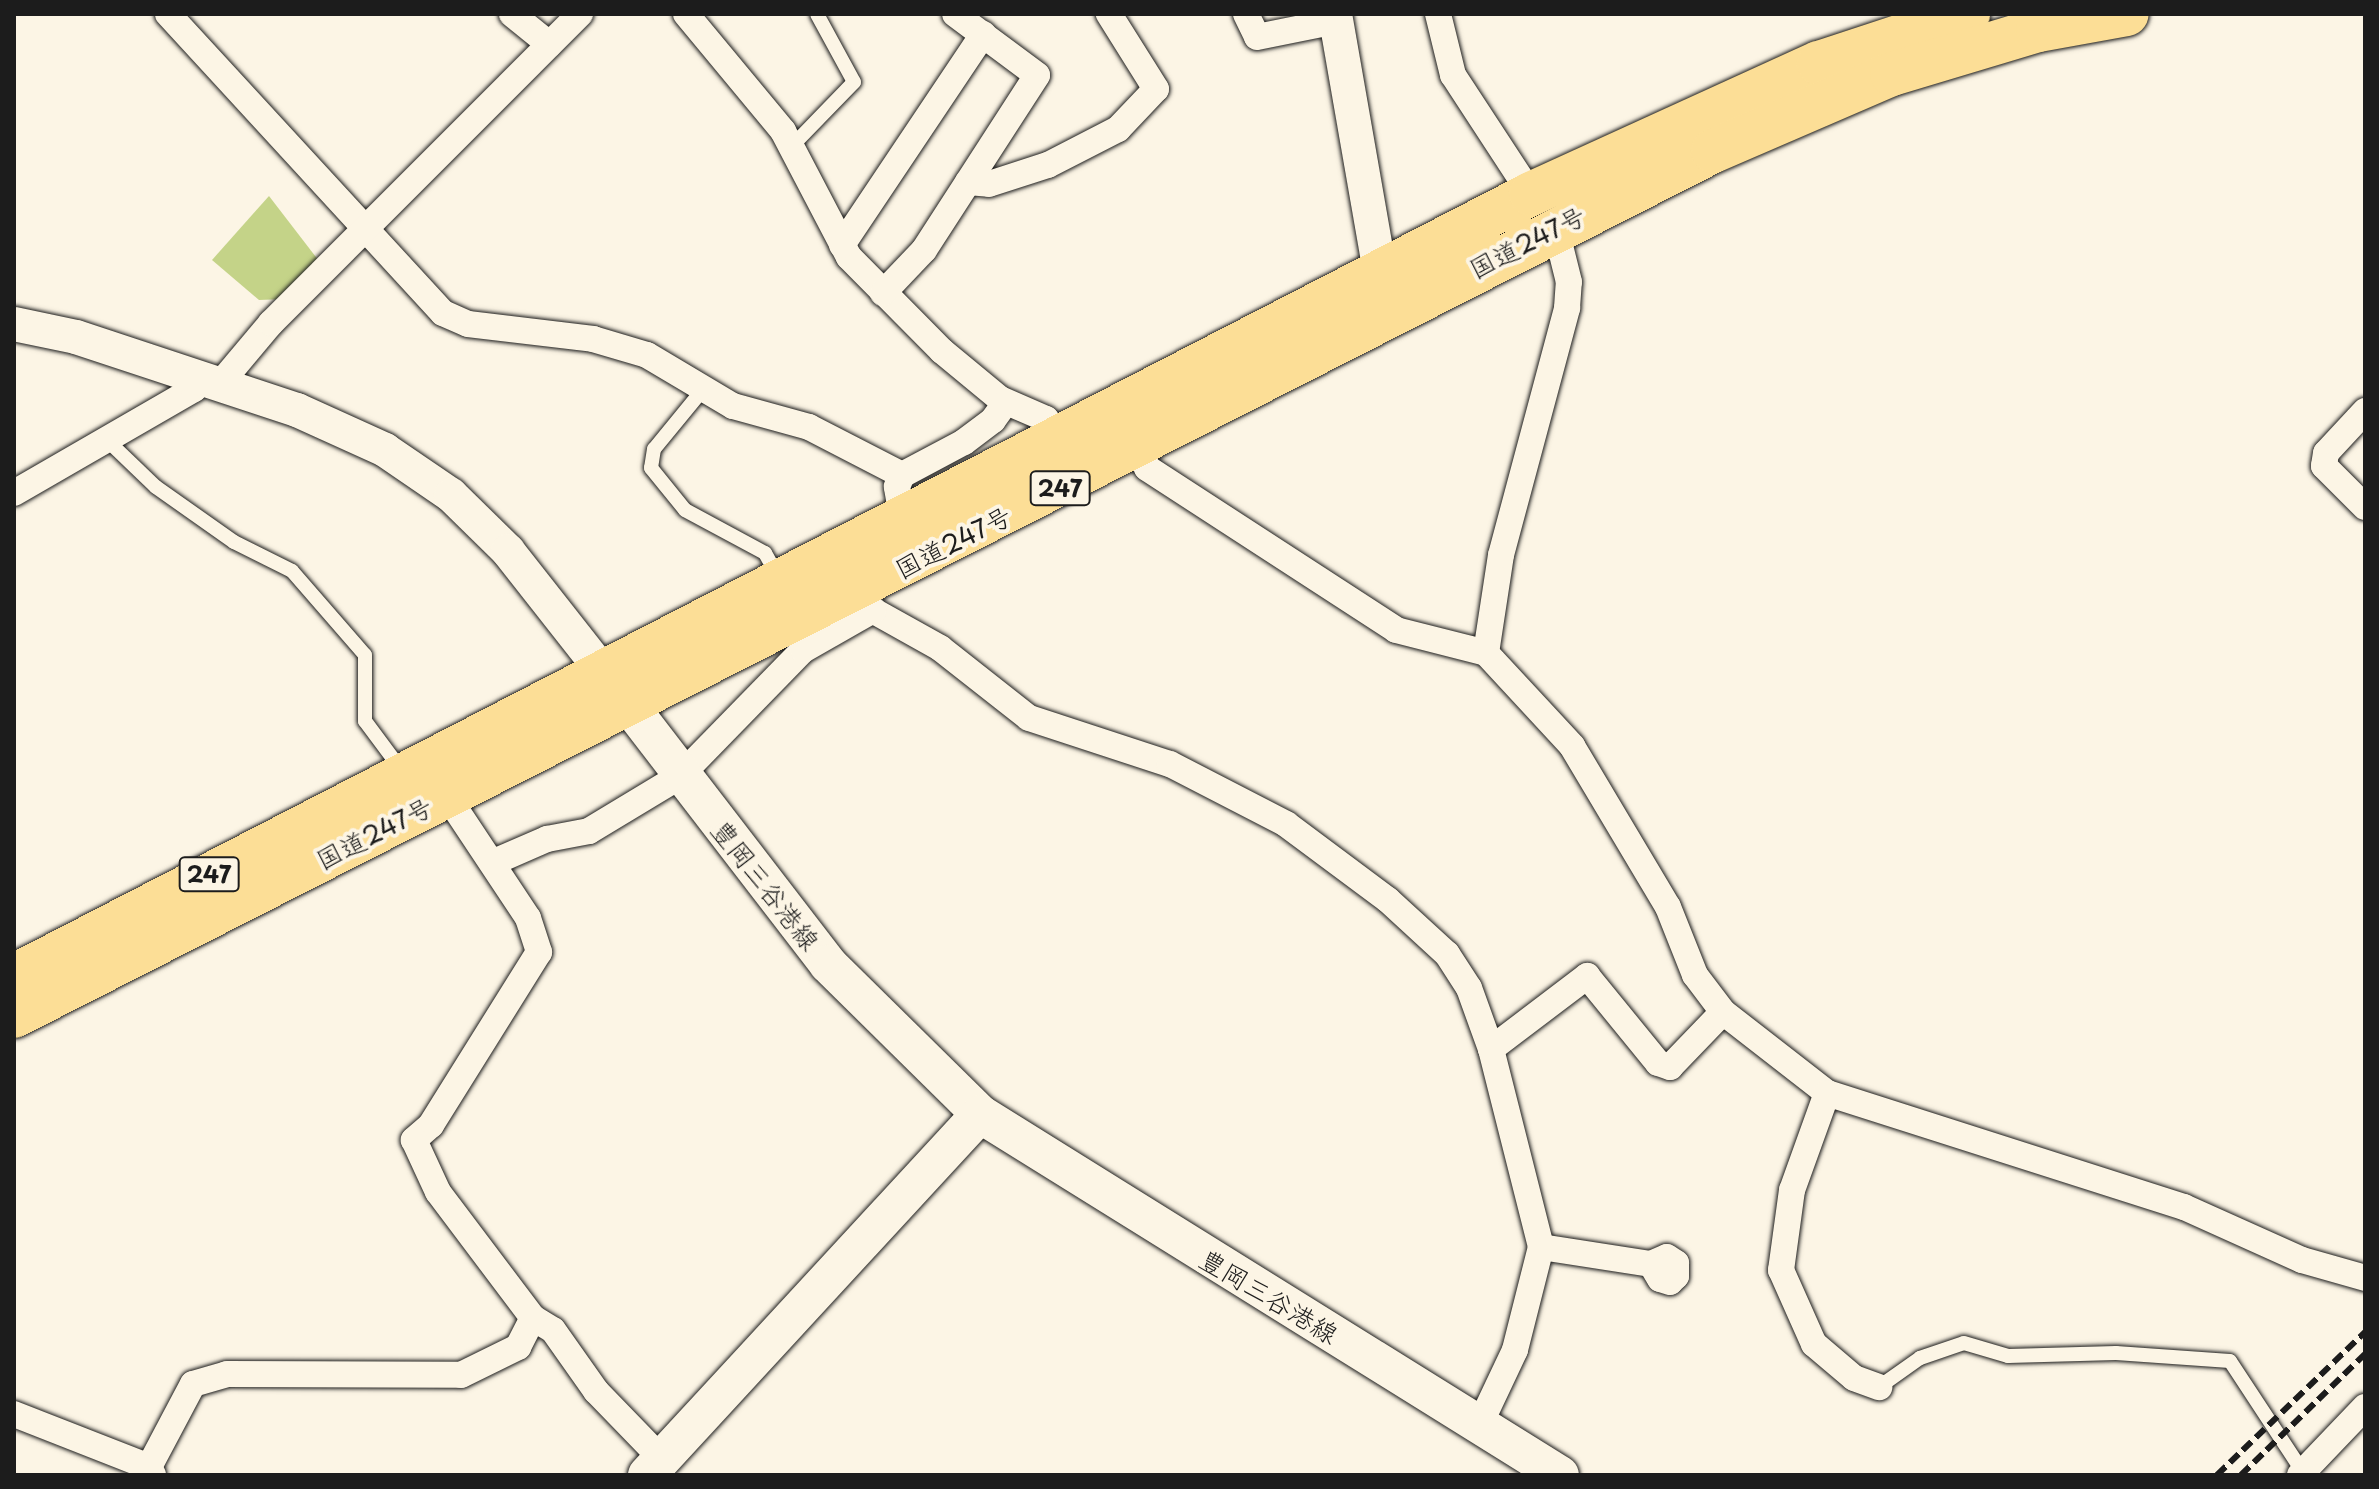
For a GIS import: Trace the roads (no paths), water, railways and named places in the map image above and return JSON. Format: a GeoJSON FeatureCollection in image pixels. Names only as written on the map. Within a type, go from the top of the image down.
{"type":"FeatureCollection","features":[{"type":"Feature","properties":{"kind":"highway","name":"国道247号"},"geometry":{"type":"LineString","coordinates":[[14,1016],[629,707],[860,603],[1140,448],[1543,210],[1819,63],[1968,14]]}},
{"type":"Feature","properties":{"kind":"highway","name":"国道247号"},"geometry":{"type":"LineString","coordinates":[[14,976],[903,522],[1380,271],[1892,74],[2038,30],[2127,14]]}},
{"type":"Feature","properties":{"kind":"main road","name":"豊岡三谷港線"},"geometry":{"type":"LineString","coordinates":[[604,673],[680,776],[828,964],[980,1114],[1560,1475]]}},
{"type":"Feature","properties":{"kind":"main road"},"geometry":{"type":"LineString","coordinates":[[654,1467],[980,1114]]}},
{"type":"Feature","properties":{"kind":"street"},"geometry":{"type":"LineString","coordinates":[[168,14],[365,232],[443,313],[468,324],[593,339],[647,355],[733,406],[809,427],[902,475]]}},
{"type":"Feature","properties":{"kind":"street"},"geometry":{"type":"LineString","coordinates":[[512,14],[549,44]]}},
{"type":"Feature","properties":{"kind":"street"},"geometry":{"type":"LineString","coordinates":[[14,493],[208,380],[365,232],[580,14]]}},
{"type":"Feature","properties":{"kind":"street"},"geometry":{"type":"LineString","coordinates":[[686,14],[792,146],[842,245],[883,293],[1006,402],[1046,419],[1062,438]]}},
{"type":"Feature","properties":{"kind":"street"},"geometry":{"type":"LineString","coordinates":[[883,293],[924,250],[1037,75],[955,14]]}},
{"type":"Feature","properties":{"kind":"street"},"geometry":{"type":"LineString","coordinates":[[968,182],[989,184],[1048,165],[1118,129],[1156,89],[1109,14]]}},
{"type":"Feature","properties":{"kind":"street"},"geometry":{"type":"LineString","coordinates":[[1246,14],[1257,37],[1336,17],[1380,271]]}},
{"type":"Feature","properties":{"kind":"street"},"geometry":{"type":"LineString","coordinates":[[1438,14],[1453,75],[1543,210],[1569,282],[1567,308],[1501,555],[1486,653]]}},
{"type":"Feature","properties":{"kind":"street"},"geometry":{"type":"LineString","coordinates":[[842,245],[983,34]]}},
{"type":"Feature","properties":{"kind":"street"},"geometry":{"type":"LineString","coordinates":[[14,324],[208,380],[385,450],[451,495],[508,551],[604,673]]}},
{"type":"Feature","properties":{"kind":"street"},"geometry":{"type":"LineString","coordinates":[[903,522],[897,487],[902,475],[964,442],[1006,402]]}},
{"type":"Feature","properties":{"kind":"street"},"geometry":{"type":"LineString","coordinates":[[2365,411],[2326,453],[2324,466],[2365,507]]}},
{"type":"Feature","properties":{"kind":"street"},"geometry":{"type":"LineString","coordinates":[[1140,448],[1147,468],[1396,630],[1486,653],[1572,746],[1668,907],[1695,975],[1723,1012],[1827,1093],[2184,1207],[2302,1260],[2365,1278]]}},
{"type":"Feature","properties":{"kind":"street"},"geometry":{"type":"LineString","coordinates":[[494,862],[547,839],[589,831],[680,776],[803,650],[860,603],[940,648],[1029,718],[1170,764],[1286,824],[1388,900],[1447,954],[1469,988],[1491,1049],[1541,1247],[1515,1350],[1480,1424]]}},
{"type":"Feature","properties":{"kind":"street"},"geometry":{"type":"LineString","coordinates":[[447,796],[494,862],[539,939],[539,952],[431,1125],[414,1140],[438,1192],[533,1318],[553,1330],[654,1467]]}},
{"type":"Feature","properties":{"kind":"street"},"geometry":{"type":"LineString","coordinates":[[1491,1049],[1587,976],[1658,1063],[1670,1067],[1723,1012]]}},
{"type":"Feature","properties":{"kind":"street"},"geometry":{"type":"LineString","coordinates":[[1827,1093],[1792,1190],[1781,1270],[1814,1344],[1854,1378],[1879,1387]]}},
{"type":"Feature","properties":{"kind":"street"},"geometry":{"type":"LineString","coordinates":[[1541,1247],[1651,1264]]}},
{"type":"Feature","properties":{"kind":"street"},"geometry":{"type":"LineString","coordinates":[[14,1414],[151,1471],[193,1384],[227,1374],[461,1375],[493,1365],[518,1347],[533,1318]]}},
{"type":"Feature","properties":{"kind":"street"},"geometry":{"type":"LineString","coordinates":[[2303,1474],[2365,1407]]}},
{"type":"Feature","properties":{"kind":"lane"},"geometry":{"type":"LineString","coordinates":[[792,146],[854,82],[817,14]]}},
{"type":"Feature","properties":{"kind":"lane"},"geometry":{"type":"LineString","coordinates":[[705,387],[654,449],[651,468],[685,510],[765,553],[781,582]]}},
{"type":"Feature","properties":{"kind":"lane"},"geometry":{"type":"LineString","coordinates":[[108,441],[156,487],[234,542],[292,571],[365,655],[365,721],[406,776]]}},
{"type":"Feature","properties":{"kind":"lane"},"geometry":{"type":"LineString","coordinates":[[1879,1387],[1920,1358],[1964,1343],[2008,1356],[2116,1353],[2230,1361],[2303,1474]]}},
{"type":"Feature","properties":{"kind":"railway"},"geometry":{"type":"LineString","coordinates":[[2217,1475],[2365,1332]]}},
{"type":"Feature","properties":{"kind":"railway"},"geometry":{"type":"LineString","coordinates":[[2241,1475],[2365,1354]]}}]}
